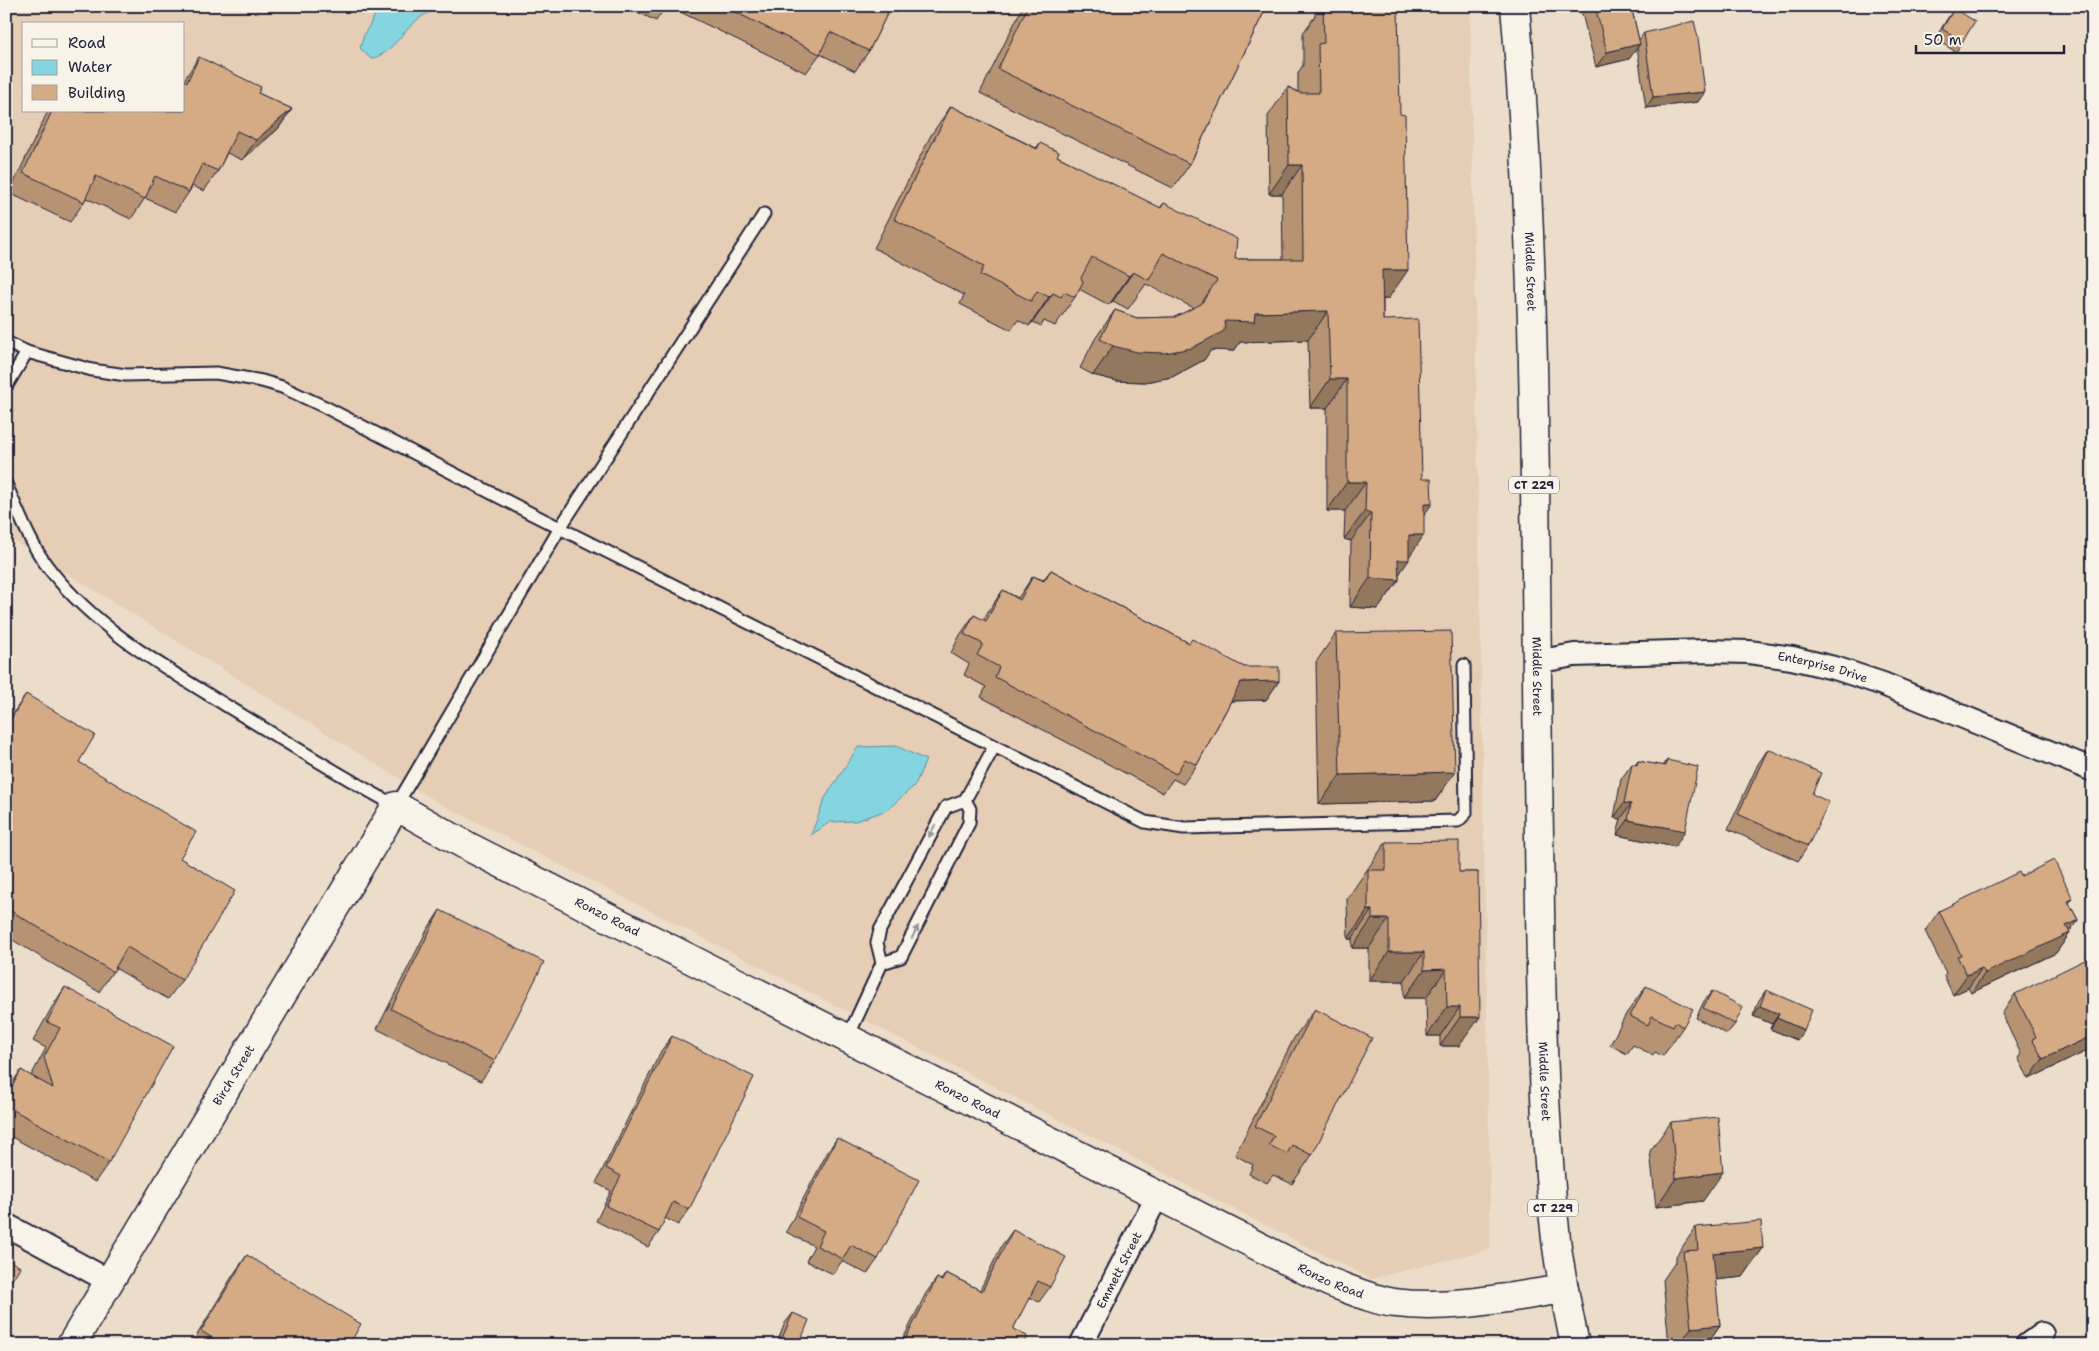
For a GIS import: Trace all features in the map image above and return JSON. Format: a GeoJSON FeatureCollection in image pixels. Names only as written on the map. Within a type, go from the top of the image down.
{"type":"FeatureCollection","features":[{"type":"Feature","properties":{"kind":"main road","name":"Middle Street"},"geometry":{"type":"LineString","coordinates":[[1515,6],[1525,148],[1532,314],[1544,1081],[1552,1196],[1564,1289],[1574,1345]]}},
{"type":"Feature","properties":{"kind":"main road","name":"Ronzo Road"},"geometry":{"type":"LineString","coordinates":[[396,806],[448,836],[1329,1282],[1394,1303],[1425,1305],[1461,1303],[1564,1289]]}},
{"type":"Feature","properties":{"kind":"main road","name":"Birch Street"},"geometry":{"type":"LineString","coordinates":[[71,1345],[396,806]]}},
{"type":"Feature","properties":{"kind":"street","name":"Enterprise Drive"},"geometry":{"type":"LineString","coordinates":[[1536,662],[1574,655],[1706,651],[1749,652],[1792,658],[1838,669],[1883,684],[2093,770]]}},
{"type":"Feature","properties":{"kind":"street","name":"Emmett Street"},"geometry":{"type":"LineString","coordinates":[[1082,1345],[1157,1196]]}},
{"type":"Feature","properties":{"kind":"street"},"geometry":{"type":"LineString","coordinates":[[6,1225],[109,1281]]}},
{"type":"Feature","properties":{"kind":"lane"},"geometry":{"type":"LineString","coordinates":[[6,484],[36,547],[50,570],[66,588],[124,641],[343,777],[396,806],[560,528],[764,214]]}},
{"type":"Feature","properties":{"kind":"lane"},"geometry":{"type":"LineString","coordinates":[[6,342],[27,352],[92,370],[126,375],[216,373],[246,377],[282,387],[1145,822],[1184,828],[1458,822],[1466,813],[1464,664]]}},
{"type":"Feature","properties":{"kind":"lane"},"geometry":{"type":"LineString","coordinates":[[6,387],[27,352]]}},
{"type":"Feature","properties":{"kind":"lane"},"geometry":{"type":"LineString","coordinates":[[847,1039],[882,964],[877,943],[880,930],[946,806],[965,800],[994,747]]}},
{"type":"Feature","properties":{"kind":"lane"},"geometry":{"type":"LineString","coordinates":[[882,964],[901,957],[933,896],[969,824],[970,809],[965,800]]}},
{"type":"Feature","properties":{"kind":"shaded area"},"geometry":{"type":"Polygon","coordinates":[[[6,6],[1470,6],[1491,1249],[1371,1279],[439,803],[6,536],[6,6]]]}},
{"type":"Feature","properties":{"kind":"water"},"geometry":{"type":"Polygon","coordinates":[[[380,6],[466,6],[452,11],[428,13],[413,24],[387,51],[371,59],[360,48],[364,35],[380,6]]]}},
{"type":"Feature","properties":{"kind":"water"},"geometry":{"type":"Polygon","coordinates":[[[896,746],[926,760],[915,785],[887,810],[856,821],[830,822],[811,835],[825,798],[858,747],[896,746]]]}},
{"type":"Feature","properties":{"kind":"building"},"geometry":{"type":"Polygon","coordinates":[[[723,6],[891,6],[869,51],[830,32],[820,54],[723,6]]]}},
{"type":"Feature","properties":{"kind":"building"},"geometry":{"type":"Polygon","coordinates":[[[1028,6],[1267,6],[1190,164],[998,69],[1028,6]]]}},
{"type":"Feature","properties":{"kind":"building"},"geometry":{"type":"Polygon","coordinates":[[[1323,6],[1398,6],[1400,114],[1405,115],[1408,270],[1382,270],[1383,320],[1418,319],[1422,479],[1431,479],[1432,504],[1424,504],[1424,535],[1409,535],[1409,560],[1398,560],[1399,580],[1370,578],[1371,513],[1365,511],[1366,482],[1347,482],[1347,379],[1330,379],[1328,311],[1255,313],[1254,322],[1225,321],[1224,331],[1192,348],[1165,353],[1137,352],[1113,346],[1100,339],[1115,310],[1137,318],[1175,317],[1201,304],[1217,280],[1163,253],[1149,280],[1133,272],[1129,276],[1092,257],[1081,278],[1083,282],[1075,297],[1064,292],[1061,297],[1053,293],[1049,297],[1037,291],[1031,301],[980,275],[984,266],[894,219],[951,106],[1037,149],[1040,143],[1059,152],[1057,156],[1161,208],[1164,203],[1237,239],[1235,259],[1303,259],[1302,165],[1289,165],[1288,87],[1300,93],[1319,93],[1318,44],[1324,43],[1323,6]]]}},
{"type":"Feature","properties":{"kind":"building"},"geometry":{"type":"Polygon","coordinates":[[[1595,6],[1631,6],[1640,44],[1607,52],[1595,6]]]}},
{"type":"Feature","properties":{"kind":"building"},"geometry":{"type":"Polygon","coordinates":[[[1954,9],[1975,21],[1963,41],[1942,29],[1954,9]]]}},
{"type":"Feature","properties":{"kind":"building"},"geometry":{"type":"Polygon","coordinates":[[[1694,21],[1705,92],[1653,97],[1644,33],[1694,21]]]}},
{"type":"Feature","properties":{"kind":"building"},"geometry":{"type":"Polygon","coordinates":[[[199,57],[261,87],[258,93],[292,109],[256,140],[237,131],[218,171],[202,164],[189,192],[155,176],[145,199],[96,176],[84,202],[23,173],[52,112],[185,112],[185,81],[187,82],[199,57]]]}},
{"type":"Feature","properties":{"kind":"building"},"geometry":{"type":"Polygon","coordinates":[[[1051,570],[1189,643],[1192,639],[1244,667],[1279,667],[1279,681],[1241,682],[1197,765],[1185,759],[1176,774],[995,677],[999,667],[977,655],[983,644],[964,634],[974,615],[986,621],[1003,590],[1020,600],[1033,576],[1044,581],[1051,570]]]}},
{"type":"Feature","properties":{"kind":"building"},"geometry":{"type":"Polygon","coordinates":[[[1451,631],[1455,772],[1340,775],[1336,633],[1451,631]]]}},
{"type":"Feature","properties":{"kind":"building"},"geometry":{"type":"Polygon","coordinates":[[[26,694],[95,735],[79,762],[196,832],[180,858],[235,891],[182,980],[127,947],[113,972],[6,908],[6,727],[26,694]]]}},
{"type":"Feature","properties":{"kind":"building"},"geometry":{"type":"Polygon","coordinates":[[[1768,749],[1821,773],[1812,794],[1829,802],[1808,846],[1738,814],[1768,749]]]}},
{"type":"Feature","properties":{"kind":"building"},"geometry":{"type":"Polygon","coordinates":[[[1667,760],[1698,767],[1685,831],[1628,820],[1631,804],[1624,803],[1632,764],[1637,765],[1638,761],[1666,766],[1667,760]]]}},
{"type":"Feature","properties":{"kind":"building"},"geometry":{"type":"Polygon","coordinates":[[[1459,841],[1459,872],[1478,872],[1480,1017],[1460,1017],[1460,1007],[1447,1007],[1446,969],[1424,970],[1424,952],[1389,952],[1389,919],[1372,919],[1372,910],[1368,910],[1368,870],[1386,870],[1386,842],[1459,841]]]}},
{"type":"Feature","properties":{"kind":"building"},"geometry":{"type":"Polygon","coordinates":[[[2054,860],[2073,899],[2068,901],[2078,920],[2066,926],[2070,933],[1985,973],[1982,968],[1967,975],[1957,956],[1961,955],[1939,911],[2019,872],[2021,876],[2054,860]]]}},
{"type":"Feature","properties":{"kind":"building"},"geometry":{"type":"Polygon","coordinates":[[[440,910],[544,962],[495,1061],[391,1009],[440,910]]]}},
{"type":"Feature","properties":{"kind":"building"},"geometry":{"type":"Polygon","coordinates":[[[2093,956],[2093,1035],[2043,1059],[2032,1039],[2036,1037],[2015,994],[2093,956]]]}},
{"type":"Feature","properties":{"kind":"building"},"geometry":{"type":"Polygon","coordinates":[[[1646,986],[1693,1009],[1683,1027],[1675,1022],[1673,1026],[1652,1016],[1648,1025],[1630,1016],[1646,986]]]}},
{"type":"Feature","properties":{"kind":"building"},"geometry":{"type":"Polygon","coordinates":[[[65,987],[173,1046],[109,1162],[6,1106],[6,1098],[21,1070],[53,1088],[44,1057],[60,1028],[47,1022],[65,987]]]}},
{"type":"Feature","properties":{"kind":"building"},"geometry":{"type":"Polygon","coordinates":[[[1766,990],[1812,1010],[1804,1030],[1777,1018],[1779,1014],[1760,1006],[1766,990]]]}},
{"type":"Feature","properties":{"kind":"building"},"geometry":{"type":"Polygon","coordinates":[[[1712,991],[1743,1007],[1735,1024],[1703,1008],[1712,991]]]}},
{"type":"Feature","properties":{"kind":"building"},"geometry":{"type":"Polygon","coordinates":[[[1315,1009],[1372,1038],[1312,1155],[1292,1145],[1287,1154],[1269,1145],[1274,1136],[1255,1126],[1315,1009]]]}},
{"type":"Feature","properties":{"kind":"building"},"geometry":{"type":"Polygon","coordinates":[[[672,1036],[754,1077],[689,1210],[673,1202],[659,1232],[606,1206],[621,1176],[606,1168],[672,1036]]]}},
{"type":"Feature","properties":{"kind":"building"},"geometry":{"type":"Polygon","coordinates":[[[1718,1117],[1723,1172],[1676,1178],[1671,1122],[1718,1117]]]}},
{"type":"Feature","properties":{"kind":"building"},"geometry":{"type":"Polygon","coordinates":[[[837,1138],[919,1180],[878,1259],[851,1245],[843,1259],[817,1246],[824,1231],[797,1217],[837,1138]]]}},
{"type":"Feature","properties":{"kind":"building"},"geometry":{"type":"Polygon","coordinates":[[[1761,1221],[1763,1248],[1713,1253],[1720,1325],[1691,1328],[1683,1251],[1698,1250],[1696,1227],[1761,1221]]]}},
{"type":"Feature","properties":{"kind":"building"},"geometry":{"type":"Polygon","coordinates":[[[1013,1230],[1066,1257],[1050,1287],[1038,1281],[1013,1329],[1027,1336],[1023,1345],[910,1345],[904,1342],[937,1278],[942,1281],[946,1273],[982,1291],[1013,1230]]]}},
{"type":"Feature","properties":{"kind":"building"},"geometry":{"type":"Polygon","coordinates":[[[247,1255],[361,1324],[349,1345],[224,1345],[201,1331],[247,1255]]]}},
{"type":"Feature","properties":{"kind":"building"},"geometry":{"type":"Polygon","coordinates":[[[6,1258],[20,1267],[6,1290],[6,1258]]]}},
{"type":"Feature","properties":{"kind":"building"},"geometry":{"type":"Polygon","coordinates":[[[793,1313],[809,1320],[799,1345],[779,1345],[793,1313]]]}}]}
